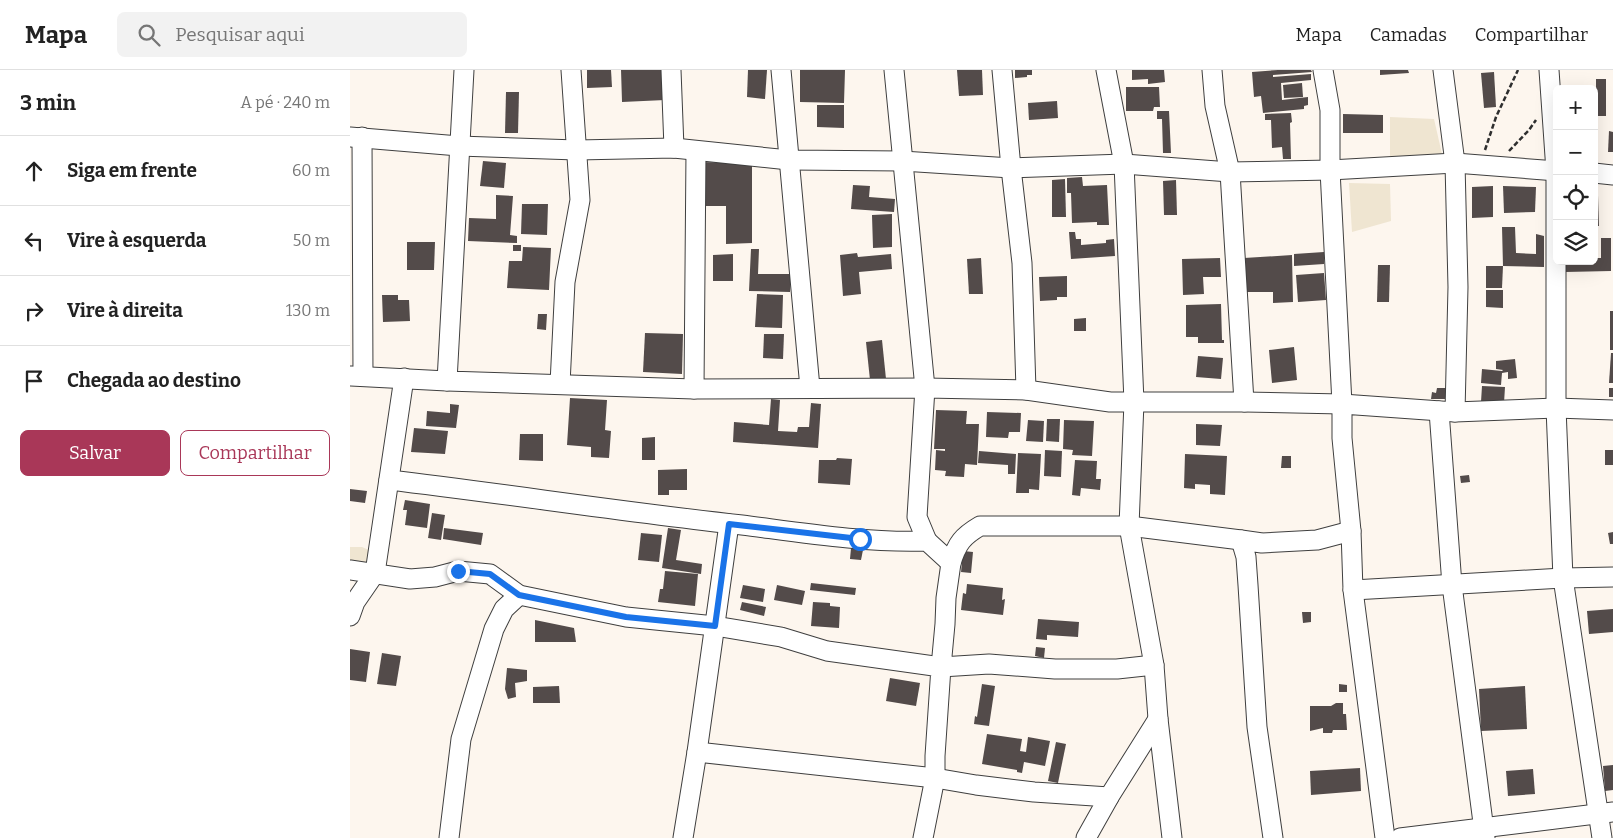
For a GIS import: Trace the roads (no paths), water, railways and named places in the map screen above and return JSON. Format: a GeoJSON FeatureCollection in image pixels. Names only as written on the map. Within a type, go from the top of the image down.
{"type":"FeatureCollection","features":[{"type":"Feature","properties":{"kind":"street"},"geometry":{"type":"LineString","coordinates":[[447,381],[464,70]]}},
{"type":"Feature","properties":{"kind":"street"},"geometry":{"type":"LineString","coordinates":[[560,384],[565,282],[580,200],[571,70]]}},
{"type":"Feature","properties":{"kind":"street"},"geometry":{"type":"LineString","coordinates":[[671,70],[674,148]]}},
{"type":"Feature","properties":{"kind":"street"},"geometry":{"type":"LineString","coordinates":[[781,70],[810,388]]}},
{"type":"Feature","properties":{"kind":"street"},"geometry":{"type":"LineString","coordinates":[[894,70],[924,388],[917,517],[927,541],[951,562]]}},
{"type":"Feature","properties":{"kind":"street"},"geometry":{"type":"LineString","coordinates":[[1002,70],[1022,263],[1026,390]]}},
{"type":"Feature","properties":{"kind":"street"},"geometry":{"type":"LineString","coordinates":[[1106,70],[1124,164],[1134,402],[1129,526],[1154,665],[1158,719],[1172,838]]}},
{"type":"Feature","properties":{"kind":"street"},"geometry":{"type":"LineString","coordinates":[[1212,70],[1215,106],[1230,172],[1244,402]]}},
{"type":"Feature","properties":{"kind":"street"},"geometry":{"type":"LineString","coordinates":[[1323,70],[1330,110],[1330,170],[1342,404],[1342,438],[1351,531],[1353,590],[1385,838]]}},
{"type":"Feature","properties":{"kind":"street"},"geometry":{"type":"LineString","coordinates":[[1443,70],[1455,163],[1458,287],[1447,412],[1452,585],[1484,833]]}},
{"type":"Feature","properties":{"kind":"street"},"geometry":{"type":"LineString","coordinates":[[1550,70],[1554,130]]}},
{"type":"Feature","properties":{"kind":"street"},"geometry":{"type":"LineString","coordinates":[[1553,171],[1455,163],[1330,170],[1230,172],[1124,164],[1011,168],[902,161],[789,160],[674,148],[577,150],[459,146],[356,137],[356,376],[694,389],[924,388],[1026,390],[1110,402],[1342,404],[1447,412],[1556,408],[1613,410]]}},
{"type":"Feature","properties":{"kind":"street"},"geometry":{"type":"LineString","coordinates":[[694,389],[696,151]]}},
{"type":"Feature","properties":{"kind":"street"},"geometry":{"type":"LineString","coordinates":[[1598,173],[1613,175]]}},
{"type":"Feature","properties":{"kind":"street"},"geometry":{"type":"LineString","coordinates":[[1556,175],[1556,408],[1563,578],[1606,812],[1602,838]]}},
{"type":"Feature","properties":{"kind":"street"},"geometry":{"type":"LineString","coordinates":[[350,616],[355,602],[375,573],[404,378]]}},
{"type":"Feature","properties":{"kind":"street"},"geometry":{"type":"LineString","coordinates":[[389,480],[860,539],[895,542],[927,541]]}},
{"type":"Feature","properties":{"kind":"street"},"geometry":{"type":"LineString","coordinates":[[683,838],[729,524]]}},
{"type":"Feature","properties":{"kind":"street"},"geometry":{"type":"LineString","coordinates":[[923,838],[936,778],[935,756],[946,598],[954,551],[965,535],[980,526],[1129,526],[1262,543],[1317,540],[1351,531]]}},
{"type":"Feature","properties":{"kind":"street"},"geometry":{"type":"LineString","coordinates":[[1241,540],[1246,557],[1257,727],[1273,838]]}},
{"type":"Feature","properties":{"kind":"street"},"geometry":{"type":"LineString","coordinates":[[350,570],[410,579],[458,571],[490,574],[519,595],[626,617],[715,626],[781,637],[827,651],[941,667],[989,664],[1055,669],[1117,669],[1154,665]]}},
{"type":"Feature","properties":{"kind":"street"},"geometry":{"type":"LineString","coordinates":[[1353,590],[1613,577]]}},
{"type":"Feature","properties":{"kind":"street"},"geometry":{"type":"LineString","coordinates":[[449,838],[461,739],[494,629],[504,609],[519,595]]}},
{"type":"Feature","properties":{"kind":"street"},"geometry":{"type":"LineString","coordinates":[[1086,838],[1109,797],[1158,719]]}},
{"type":"Feature","properties":{"kind":"street"},"geometry":{"type":"LineString","coordinates":[[697,752],[936,778],[1034,792],[1109,797]]}},
{"type":"Feature","properties":{"kind":"street"},"geometry":{"type":"LineString","coordinates":[[1400,838],[1484,833],[1606,812]]}}]}
